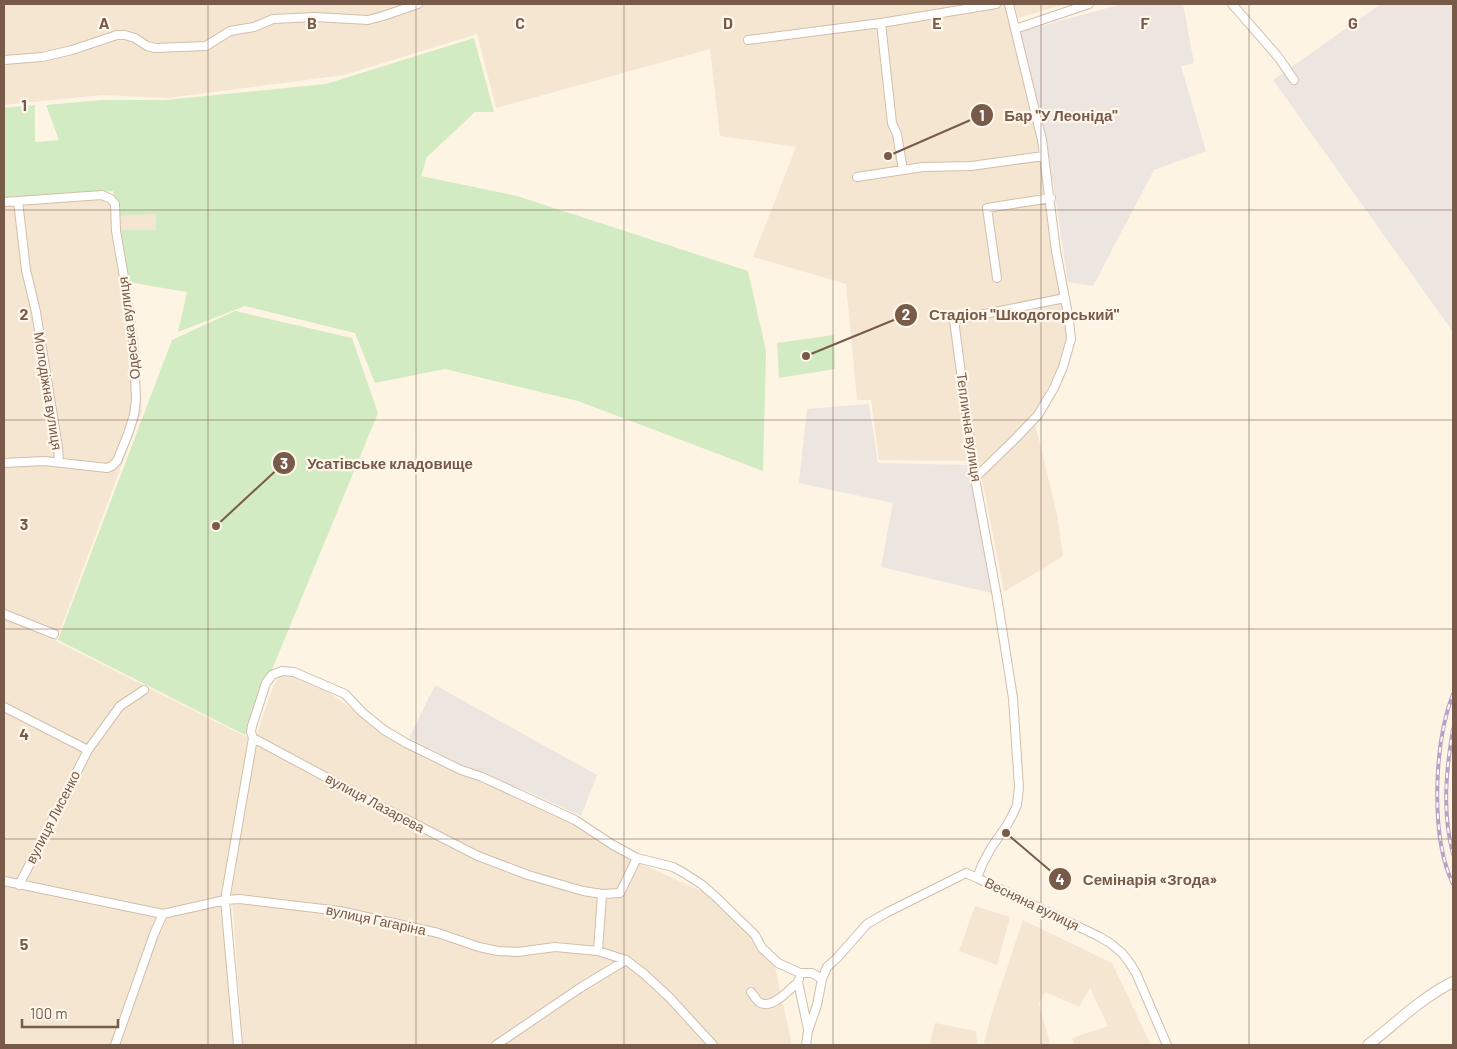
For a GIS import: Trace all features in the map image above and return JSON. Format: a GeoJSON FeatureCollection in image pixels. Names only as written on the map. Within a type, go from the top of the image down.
{"type":"FeatureCollection","features":[{"type":"Feature","properties":{"kind":"main road"},"geometry":{"type":"LineString","coordinates":[[1368,1045],[1422,1002],[1453,982]]}},
{"type":"Feature","properties":{"kind":"street"},"geometry":{"type":"LineString","coordinates":[[4,60],[42,57],[72,50],[117,35],[135,38],[154,48],[206,46],[230,31],[254,27],[273,19],[315,17],[368,20],[418,4]]}},
{"type":"Feature","properties":{"kind":"street"},"geometry":{"type":"LineString","coordinates":[[748,40],[881,23],[996,4]]}},
{"type":"Feature","properties":{"kind":"street"},"geometry":{"type":"LineString","coordinates":[[975,478],[1016,439],[1038,414],[1054,388],[1063,367],[1071,339],[1056,251],[1051,198],[1042,140],[1009,4]]}},
{"type":"Feature","properties":{"kind":"street"},"geometry":{"type":"LineString","coordinates":[[1015,29],[1089,4]]}},
{"type":"Feature","properties":{"kind":"street"},"geometry":{"type":"LineString","coordinates":[[1232,4],[1278,58],[1294,80]]}},
{"type":"Feature","properties":{"kind":"street"},"geometry":{"type":"LineString","coordinates":[[881,23],[892,124],[897,134],[903,170]]}},
{"type":"Feature","properties":{"kind":"street"},"geometry":{"type":"LineString","coordinates":[[857,177],[923,167],[971,166],[1044,156]]}},
{"type":"Feature","properties":{"kind":"street","name":"Одеська вулиця"},"geometry":{"type":"LineString","coordinates":[[18,202],[102,195],[111,199],[115,204],[116,231],[134,349],[136,377],[134,415],[117,461],[112,466],[107,468],[58,462]]}},
{"type":"Feature","properties":{"kind":"street"},"geometry":{"type":"LineString","coordinates":[[997,278],[987,208],[1051,198]]}},
{"type":"Feature","properties":{"kind":"street"},"geometry":{"type":"LineString","coordinates":[[4,202],[18,202]]}},
{"type":"Feature","properties":{"kind":"street","name":"Молодіжна вулиця"},"geometry":{"type":"LineString","coordinates":[[18,202],[26,270],[36,312],[58,446],[58,462]]}},
{"type":"Feature","properties":{"kind":"street","name":"Теплична вулиця"},"geometry":{"type":"LineString","coordinates":[[1011,683],[975,478],[954,320],[1065,298]]}},
{"type":"Feature","properties":{"kind":"street"},"geometry":{"type":"LineString","coordinates":[[4,463],[58,462]]}},
{"type":"Feature","properties":{"kind":"street"},"geometry":{"type":"LineString","coordinates":[[4,614],[54,634]]}},
{"type":"Feature","properties":{"kind":"street"},"geometry":{"type":"LineString","coordinates":[[238,1045],[225,900],[253,738],[252,726],[266,683],[277,672],[294,672],[345,694],[362,712],[384,730],[406,742],[461,770],[482,777],[575,820],[613,845],[638,858],[673,867],[701,884],[755,935],[762,948],[769,955],[778,962],[800,973],[812,973],[826,967],[837,958],[868,924],[886,913],[966,873],[978,878]]}},
{"type":"Feature","properties":{"kind":"street","name":"Весняна вулиця"},"geometry":{"type":"LineString","coordinates":[[1011,683],[1019,787],[1017,805],[987,857],[978,878],[1098,936],[1122,953],[1136,973],[1168,1045]]}},
{"type":"Feature","properties":{"kind":"street","name":"вулиця Лисенко"},"geometry":{"type":"LineString","coordinates":[[19,885],[88,750],[120,706],[144,690]]}},
{"type":"Feature","properties":{"kind":"street"},"geometry":{"type":"LineString","coordinates":[[4,707],[88,750]]}},
{"type":"Feature","properties":{"kind":"street","name":"вулиця Лазарева"},"geometry":{"type":"LineString","coordinates":[[253,738],[478,856],[537,878],[583,891],[602,894]]}},
{"type":"Feature","properties":{"kind":"street"},"geometry":{"type":"LineString","coordinates":[[598,951],[602,894],[620,892],[638,858]]}},
{"type":"Feature","properties":{"kind":"street","name":"вулиця Гагаріна"},"geometry":{"type":"LineString","coordinates":[[4,881],[163,914],[225,900],[240,899],[340,911],[438,933],[479,947],[498,951],[518,952],[555,946],[598,951],[626,960],[643,973],[669,997],[714,1045]]}},
{"type":"Feature","properties":{"kind":"street"},"geometry":{"type":"LineString","coordinates":[[115,1045],[154,934],[163,914]]}},
{"type":"Feature","properties":{"kind":"street"},"geometry":{"type":"LineString","coordinates":[[496,1045],[580,988],[626,960]]}},
{"type":"Feature","properties":{"kind":"street"},"geometry":{"type":"LineString","coordinates":[[806,1045],[808,1031],[817,1005],[826,967]]}},
{"type":"Feature","properties":{"kind":"street"},"geometry":{"type":"LineString","coordinates":[[800,973],[798,982],[808,1031]]}},
{"type":"Feature","properties":{"kind":"street"},"geometry":{"type":"LineString","coordinates":[[812,973],[822,979]]}},
{"type":"Feature","properties":{"kind":"street"},"geometry":{"type":"LineString","coordinates":[[751,992],[759,1002],[768,1004],[777,1000],[798,982]]}},
{"type":"Feature","properties":{"kind":"shaded area"},"geometry":{"type":"Polygon","coordinates":[[[4,4],[1007,4],[1041,152],[1051,246],[1068,337],[1058,369],[1033,415],[1057,514],[1063,556],[1004,592],[979,464],[968,461],[879,460],[871,400],[857,400],[846,284],[753,257],[796,147],[720,136],[710,49],[496,108],[477,34],[344,75],[168,98],[102,95],[4,105],[4,4]]]}},
{"type":"Feature","properties":{"kind":"shaded area"},"geometry":{"type":"Polygon","coordinates":[[[1014,4],[1065,4],[1018,18],[1014,4]]]}},
{"type":"Feature","properties":{"kind":"shaded area"},"geometry":{"type":"Polygon","coordinates":[[[1122,4],[1183,4],[1194,63],[1181,66],[1206,151],[1154,170],[1093,286],[1068,282],[1049,155],[1019,32],[1122,4]]]}},
{"type":"Feature","properties":{"kind":"shaded area"},"geometry":{"type":"Polygon","coordinates":[[[1381,4],[1453,4],[1453,332],[1273,80],[1381,4]]]}},
{"type":"Feature","properties":{"kind":"shaded area"},"geometry":{"type":"Polygon","coordinates":[[[102,197],[109,202],[142,411],[56,641],[250,739],[223,893],[233,1045],[4,1045],[4,206],[102,197]]]}},
{"type":"Feature","properties":{"kind":"shaded area"},"geometry":{"type":"Polygon","coordinates":[[[156,214],[156,230],[121,230],[119,216],[156,214]]]}},
{"type":"Feature","properties":{"kind":"shaded area"},"geometry":{"type":"Polygon","coordinates":[[[869,404],[878,463],[969,465],[996,594],[881,567],[893,503],[799,483],[807,409],[869,404]]]}},
{"type":"Feature","properties":{"kind":"shaded area"},"geometry":{"type":"Polygon","coordinates":[[[293,674],[323,688],[383,732],[563,817],[633,860],[721,900],[774,962],[792,1045],[243,1045],[231,887],[258,730],[273,687],[279,677],[293,674]]]}},
{"type":"Feature","properties":{"kind":"shaded area"},"geometry":{"type":"Polygon","coordinates":[[[435,685],[597,775],[581,816],[529,792],[468,768],[409,738],[435,685]]]}},
{"type":"Feature","properties":{"kind":"shaded area"},"geometry":{"type":"Polygon","coordinates":[[[975,906],[1010,917],[997,965],[959,951],[975,906]]]}},
{"type":"Feature","properties":{"kind":"shaded area"},"geometry":{"type":"Polygon","coordinates":[[[1023,920],[1112,963],[1151,1045],[1074,1045],[1072,1038],[1108,1026],[1090,988],[1079,1007],[1045,992],[1039,1004],[1050,1043],[1045,1045],[985,1045],[984,1042],[992,1013],[1023,920]]]}},
{"type":"Feature","properties":{"kind":"shaded area"},"geometry":{"type":"Polygon","coordinates":[[[935,1023],[976,1031],[977,1045],[933,1045],[930,1043],[935,1023]]]}},
{"type":"Feature","properties":{"kind":"green space"},"geometry":{"type":"Polygon","coordinates":[[[474,38],[494,112],[475,112],[427,157],[421,176],[517,196],[748,271],[766,351],[763,471],[578,401],[445,369],[375,383],[355,333],[245,306],[178,332],[187,292],[128,282],[121,230],[156,230],[156,214],[119,216],[113,191],[4,200],[4,108],[35,105],[35,142],[59,140],[46,105],[102,100],[165,100],[326,84],[474,38]]]}},
{"type":"Feature","properties":{"kind":"green space"},"geometry":{"type":"Polygon","coordinates":[[[235,311],[352,338],[378,413],[245,735],[58,640],[172,340],[235,311]]]}},
{"type":"Feature","properties":{"kind":"green space"},"geometry":{"type":"Polygon","coordinates":[[[834,335],[835,369],[779,378],[777,343],[834,335]]]}},
{"type":"Feature","properties":{"kind":"railway"},"geometry":{"type":"LineString","coordinates":[[1453,694],[1442,738],[1437,789],[1441,841],[1453,884]]}},
{"type":"Feature","properties":{"kind":"railway"},"geometry":{"type":"LineString","coordinates":[[1453,729],[1446,791],[1447,823],[1453,854]]}},
{"type":"Feature","properties":{"kind":"place","name":"Бар \"У Леоніда\""},"geometry":{"type":"Point","coordinates":[888,156]}},
{"type":"Feature","properties":{"kind":"place","name":"Стадіон \"Шкодогорський\""},"geometry":{"type":"Point","coordinates":[806,356]}},
{"type":"Feature","properties":{"kind":"place","name":"Усатівське кладовище"},"geometry":{"type":"Point","coordinates":[216,526]}},
{"type":"Feature","properties":{"kind":"place","name":"Семінарія «Згода»"},"geometry":{"type":"Point","coordinates":[1006,833]}}]}
